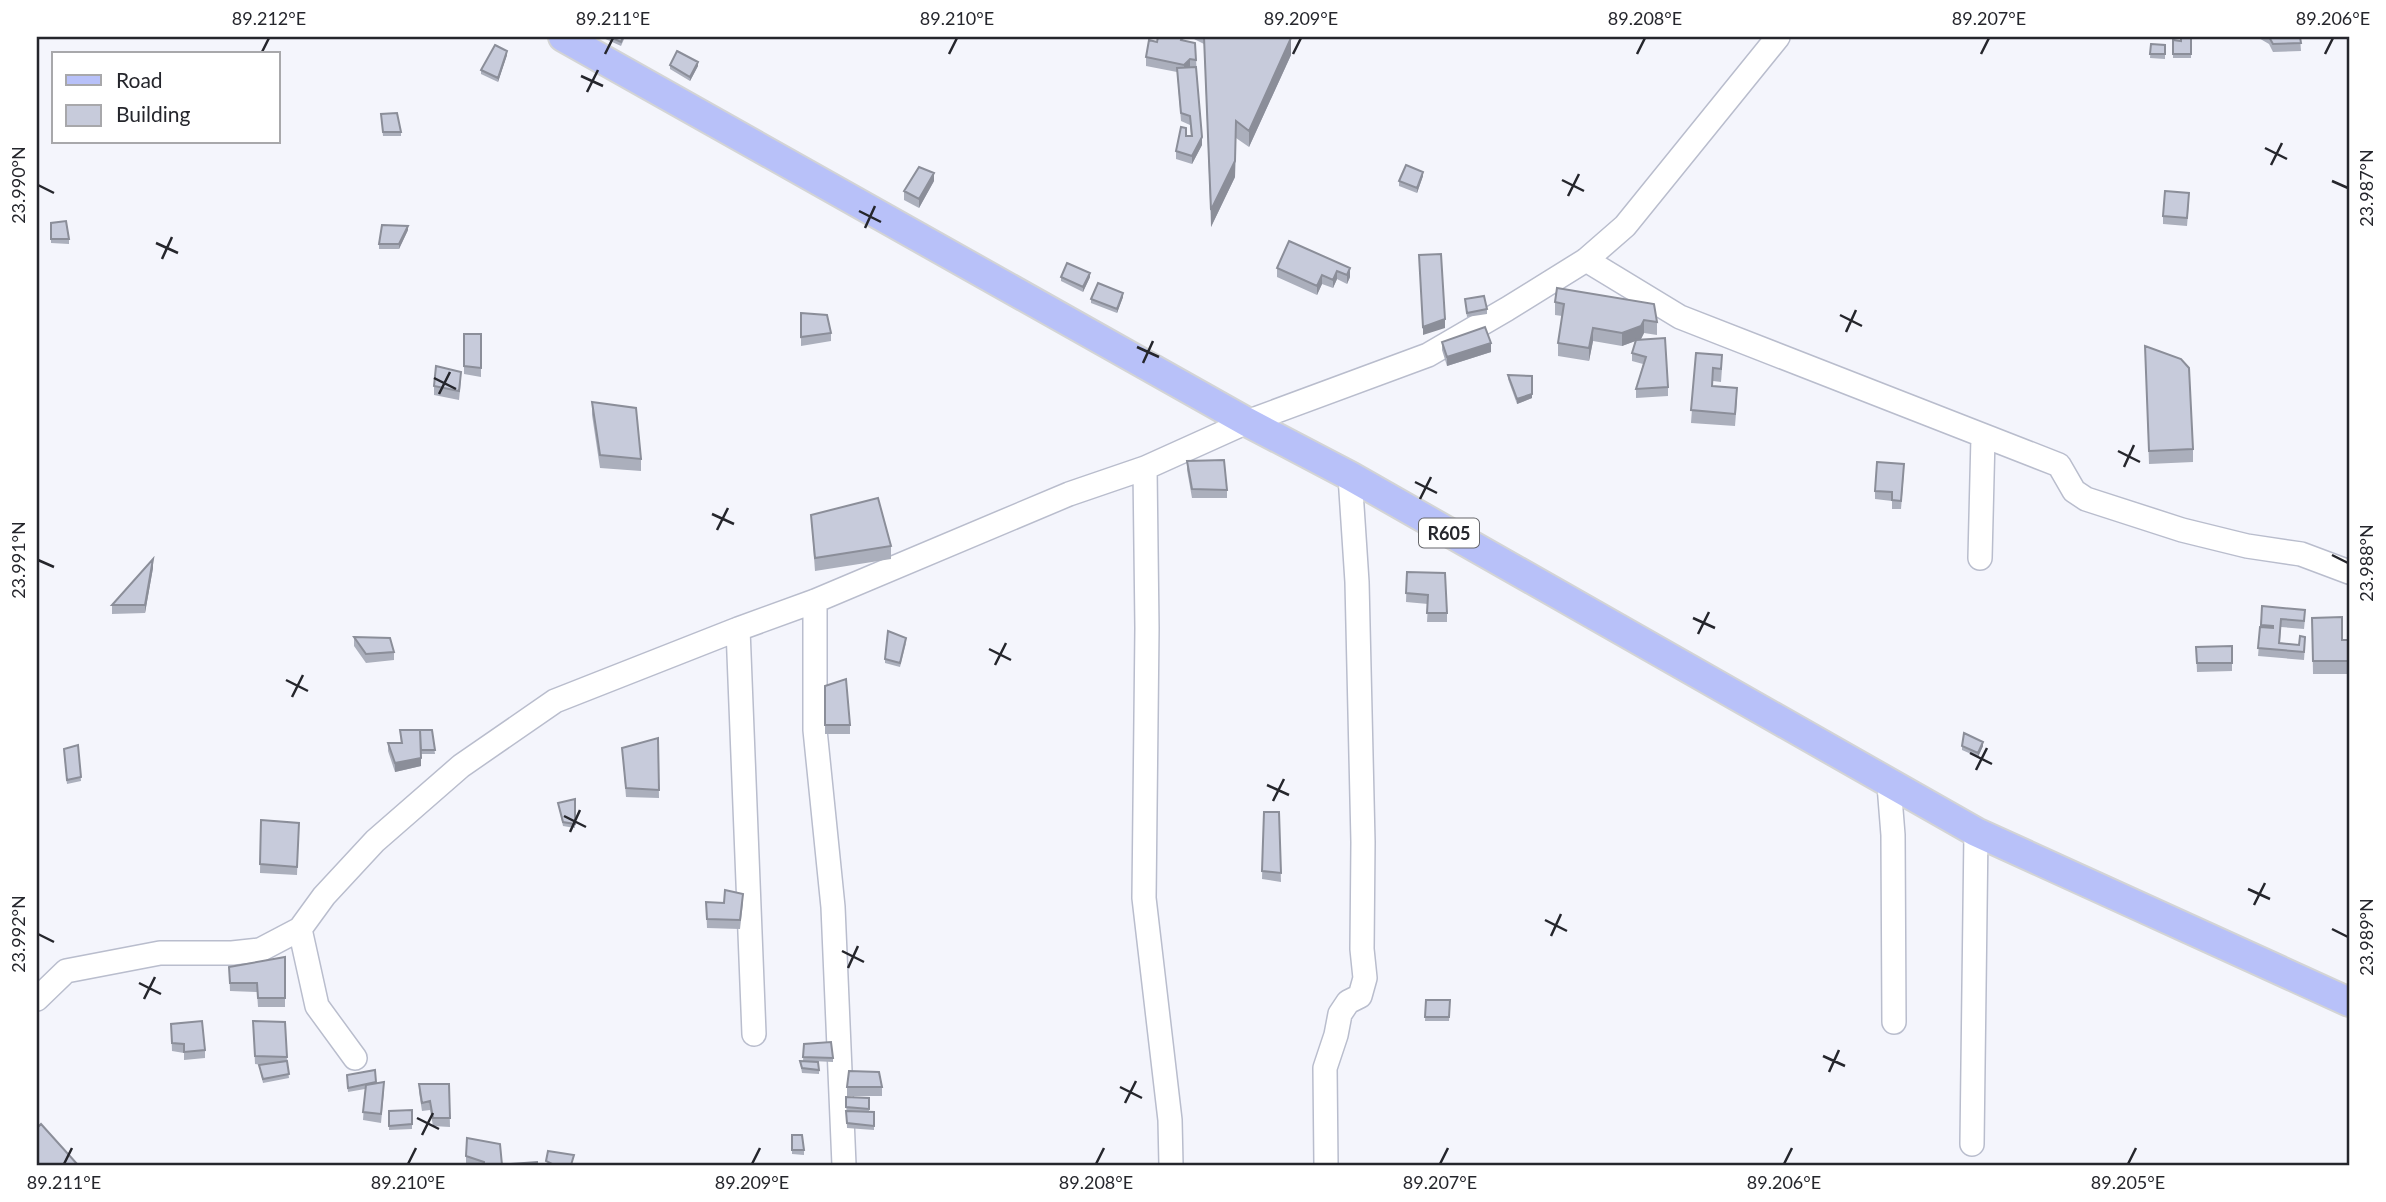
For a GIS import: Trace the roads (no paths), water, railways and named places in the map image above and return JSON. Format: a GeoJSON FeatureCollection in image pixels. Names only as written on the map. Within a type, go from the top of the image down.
{"type":"FeatureCollection","features":[{"type":"Feature","properties":{"kind":"main road","name":"R605"},"geometry":{"type":"LineString","coordinates":[[563,37],[1247,422],[1350,476],[1889,785],[1976,832],[2349,1002]]}},
{"type":"Feature","properties":{"kind":"street"},"geometry":{"type":"LineString","coordinates":[[37,999],[66,971],[160,953],[232,953],[260,950],[300,929],[324,896],[375,841],[461,766],[555,701],[815,601],[1069,494],[1144,468],[1247,422],[1428,355],[1586,260],[1625,226],[1778,37]]}},
{"type":"Feature","properties":{"kind":"street"},"geometry":{"type":"LineString","coordinates":[[1586,260],[1680,317],[2059,465],[2074,491],[2086,499],[2195,533],[2247,546],[2301,554],[2349,572]]}},
{"type":"Feature","properties":{"kind":"street"},"geometry":{"type":"LineString","coordinates":[[1980,558],[1983,437]]}},
{"type":"Feature","properties":{"kind":"street"},"geometry":{"type":"LineString","coordinates":[[1144,468],[1147,628],[1144,898],[1170,1120],[1171,1165]]}},
{"type":"Feature","properties":{"kind":"street"},"geometry":{"type":"LineString","coordinates":[[1326,1165],[1325,1068],[1340,1014],[1348,1002],[1360,996],[1365,978],[1362,949],[1363,842],[1357,582],[1350,476]]}},
{"type":"Feature","properties":{"kind":"street"},"geometry":{"type":"LineString","coordinates":[[815,601],[815,730],[833,907],[844,1165]]}},
{"type":"Feature","properties":{"kind":"street"},"geometry":{"type":"LineString","coordinates":[[738,629],[754,1034]]}},
{"type":"Feature","properties":{"kind":"street"},"geometry":{"type":"LineString","coordinates":[[1889,785],[1893,835],[1894,1022]]}},
{"type":"Feature","properties":{"kind":"street"},"geometry":{"type":"LineString","coordinates":[[1972,1144],[1976,832]]}},
{"type":"Feature","properties":{"kind":"street"},"geometry":{"type":"LineString","coordinates":[[300,929],[317,1006],[355,1058]]}}]}
